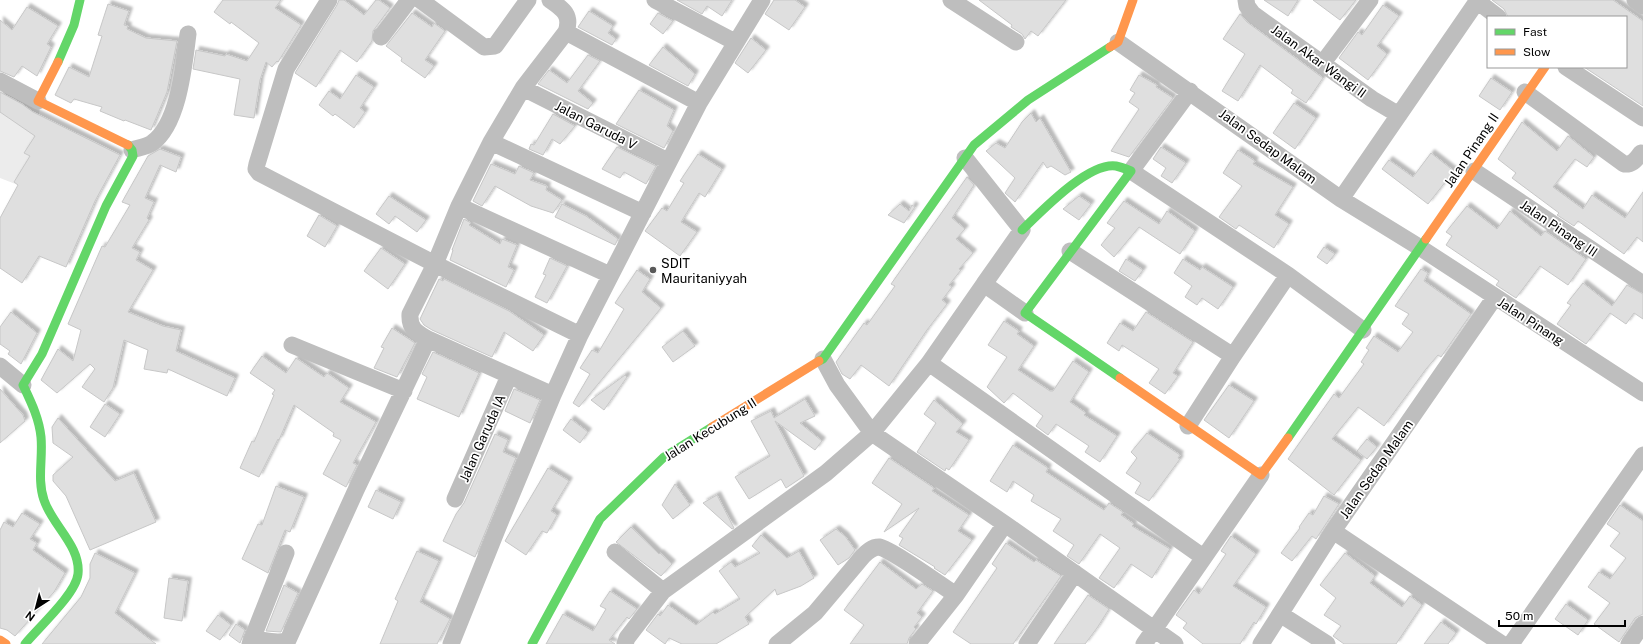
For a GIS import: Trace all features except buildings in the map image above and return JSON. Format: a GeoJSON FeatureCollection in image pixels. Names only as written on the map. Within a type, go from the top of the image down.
{"type":"FeatureCollection","features":[{"type":"Feature","properties":{"kind":"street"},"geometry":{"type":"LineString","coordinates":[[38,101],[79,11],[80,0]]}},
{"type":"Feature","properties":{"kind":"street"},"geometry":{"type":"LineString","coordinates":[[329,0],[286,69],[257,164],[256,169],[259,174],[435,264],[580,335]]}},
{"type":"Feature","properties":{"kind":"street"},"geometry":{"type":"LineString","coordinates":[[381,37],[409,0]]}},
{"type":"Feature","properties":{"kind":"street"},"geometry":{"type":"LineString","coordinates":[[420,0],[484,47],[495,46],[528,0]]}},
{"type":"Feature","properties":{"kind":"street"},"geometry":{"type":"LineString","coordinates":[[550,0],[566,14],[570,22],[566,32],[523,88],[491,142],[459,206],[435,264],[410,314],[409,323],[415,331],[428,339],[553,395]]}},
{"type":"Feature","properties":{"kind":"street"},"geometry":{"type":"LineString","coordinates":[[655,0],[735,42]]}},
{"type":"Feature","properties":{"kind":"street"},"geometry":{"type":"LineString","coordinates":[[451,644],[553,395],[580,335],[698,103],[762,0]]}},
{"type":"Feature","properties":{"kind":"street"},"geometry":{"type":"LineString","coordinates":[[951,0],[1016,42]]}},
{"type":"Feature","properties":{"kind":"street"},"geometry":{"type":"LineString","coordinates":[[1118,42],[1133,0]]}},
{"type":"Feature","properties":{"kind":"street","name":"Jalan Akar Wangi II"},"geometry":{"type":"LineString","coordinates":[[1246,0],[1247,6],[1253,14],[1372,99],[1399,115]]}},
{"type":"Feature","properties":{"kind":"street"},"geometry":{"type":"LineString","coordinates":[[1322,64],[1370,0]]}},
{"type":"Feature","properties":{"kind":"street"},"geometry":{"type":"LineString","coordinates":[[1635,0],[1643,6]]}},
{"type":"Feature","properties":{"kind":"street"},"geometry":{"type":"LineString","coordinates":[[1341,199],[1477,1],[1497,16]]}},
{"type":"Feature","properties":{"kind":"street"},"geometry":{"type":"LineString","coordinates":[[566,32],[698,103]]}},
{"type":"Feature","properties":{"kind":"street"},"geometry":{"type":"LineString","coordinates":[[132,150],[152,143],[160,135],[167,123],[173,109],[182,75],[188,34]]}},
{"type":"Feature","properties":{"kind":"street","name":"Jalan Sedap Malam"},"geometry":{"type":"LineString","coordinates":[[1118,42],[1190,91],[1341,199],[1419,247]]}},
{"type":"Feature","properties":{"kind":"street","name":"Jalan Kecubung II"},"geometry":{"type":"LineString","coordinates":[[532,644],[600,519],[664,457],[823,359],[974,145],[1028,100],[1118,42]]}},
{"type":"Feature","properties":{"kind":"street","name":"Jalan Pinang II"},"geometry":{"type":"LineString","coordinates":[[1261,475],[1363,330],[1419,247],[1474,171],[1525,92],[1544,68]]}},
{"type":"Feature","properties":{"kind":"street"},"geometry":{"type":"LineString","coordinates":[[1568,68],[1643,118]]}},
{"type":"Feature","properties":{"kind":"street"},"geometry":{"type":"LineString","coordinates":[[0,81],[127,144],[132,150],[133,156],[106,206],[42,354],[22,385]]}},
{"type":"Feature","properties":{"kind":"street","name":"Jalan Garuda V"},"geometry":{"type":"LineString","coordinates":[[523,88],[668,161]]}},
{"type":"Feature","properties":{"kind":"street"},"geometry":{"type":"LineString","coordinates":[[1025,313],[1190,91]]}},
{"type":"Feature","properties":{"kind":"street"},"geometry":{"type":"LineString","coordinates":[[1525,92],[1624,164],[1630,165],[1641,153]]}},
{"type":"Feature","properties":{"kind":"street"},"geometry":{"type":"LineString","coordinates":[[491,142],[643,213]]}},
{"type":"Feature","properties":{"kind":"street"},"geometry":{"type":"LineString","coordinates":[[965,158],[1022,230]]}},
{"type":"Feature","properties":{"kind":"street"},"geometry":{"type":"LineString","coordinates":[[625,644],[663,592],[826,473],[872,433],[929,363],[1022,230],[1062,192],[1100,168],[1116,166],[1131,171],[1288,275],[1363,330]]}},
{"type":"Feature","properties":{"kind":"street","name":"Jalan Pinang III"},"geometry":{"type":"LineString","coordinates":[[1474,171],[1643,284]]}},
{"type":"Feature","properties":{"kind":"street"},"geometry":{"type":"LineString","coordinates":[[459,206],[610,275]]}},
{"type":"Feature","properties":{"kind":"street","name":"Jalan Pinang"},"geometry":{"type":"LineString","coordinates":[[1419,247],[1643,393]]}},
{"type":"Feature","properties":{"kind":"street"},"geometry":{"type":"LineString","coordinates":[[1070,251],[1233,356]]}},
{"type":"Feature","properties":{"kind":"street"},"geometry":{"type":"LineString","coordinates":[[1188,426],[1288,275]]}},
{"type":"Feature","properties":{"kind":"street"},"geometry":{"type":"LineString","coordinates":[[984,284],[1261,475],[1144,644]]}},
{"type":"Feature","properties":{"kind":"street","name":"Jalan Sedap Malam"},"geometry":{"type":"LineString","coordinates":[[1261,644],[1333,531],[1495,297]]}},
{"type":"Feature","properties":{"kind":"street"},"geometry":{"type":"LineString","coordinates":[[286,553],[252,641],[281,643],[288,640],[356,490],[428,339]]}},
{"type":"Feature","properties":{"kind":"street"},"geometry":{"type":"LineString","coordinates":[[292,345],[404,391]]}},
{"type":"Feature","properties":{"kind":"street"},"geometry":{"type":"LineString","coordinates":[[823,359],[837,385],[872,433],[1005,524],[1175,644]]}},
{"type":"Feature","properties":{"kind":"street"},"geometry":{"type":"LineString","coordinates":[[929,363],[1203,557]]}},
{"type":"Feature","properties":{"kind":"street"},"geometry":{"type":"LineString","coordinates":[[0,366],[22,385],[39,421],[41,444],[41,491],[48,511],[74,551],[78,574],[69,593],[25,644]]}},
{"type":"Feature","properties":{"kind":"street","name":"Jalan Garuda IA"},"geometry":{"type":"LineString","coordinates":[[455,499],[509,376]]}},
{"type":"Feature","properties":{"kind":"street"},"geometry":{"type":"LineString","coordinates":[[1511,644],[1643,455]]}},
{"type":"Feature","properties":{"kind":"street"},"geometry":{"type":"LineString","coordinates":[[917,644],[956,595],[1005,524]]}},
{"type":"Feature","properties":{"kind":"street"},"geometry":{"type":"LineString","coordinates":[[1333,531],[1502,644]]}},
{"type":"Feature","properties":{"kind":"street"},"geometry":{"type":"LineString","coordinates":[[777,644],[815,613],[863,556],[870,549],[877,547],[890,552],[956,595]]}},
{"type":"Feature","properties":{"kind":"street"},"geometry":{"type":"LineString","coordinates":[[615,552],[663,592]]}},
{"type":"Feature","properties":{"kind":"street"},"geometry":{"type":"LineString","coordinates":[[1027,644],[1075,574]]}},
{"type":"Feature","properties":{"kind":"street"},"geometry":{"type":"LineString","coordinates":[[1280,614],[1328,644]]}},
{"type":"Feature","properties":{"kind":"street"},"geometry":{"type":"LineString","coordinates":[[1629,644],[1643,624]]}},
{"type":"Feature","properties":{"kind":"street"},"geometry":{"type":"LineString","coordinates":[[0,640],[6,644]]}},
{"type":"Feature","properties":{"kind":"shaded area"},"geometry":{"type":"Polygon","coordinates":[[[0,87],[40,107],[34,146],[36,192],[0,178],[0,87]]]}},
{"type":"Feature","properties":{"kind":"traffic: fast"},"geometry":{"type":"LineString","coordinates":[[58,62],[74,25],[80,0]]}},
{"type":"Feature","properties":{"kind":"traffic: fast"},"geometry":{"type":"LineString","coordinates":[[819,361],[823,359],[974,145],[1028,100],[1110,47]]}},
{"type":"Feature","properties":{"kind":"traffic: fast"},"geometry":{"type":"LineString","coordinates":[[25,644],[64,601],[71,591],[76,582],[78,564],[71,545],[53,518],[44,500],[41,485],[40,430],[34,410],[23,385],[42,354],[106,206],[133,156],[132,150],[128,145]]}},
{"type":"Feature","properties":{"kind":"traffic: fast"},"geometry":{"type":"LineString","coordinates":[[1022,230],[1066,190],[1092,172],[1105,167],[1116,166],[1131,171],[1025,313],[1120,378]]}},
{"type":"Feature","properties":{"kind":"traffic: fast"},"geometry":{"type":"LineString","coordinates":[[1288,438],[1426,239]]}},
{"type":"Feature","properties":{"kind":"traffic: fast"},"geometry":{"type":"LineString","coordinates":[[532,644],[600,519],[664,457],[712,427]]}},
{"type":"Feature","properties":{"kind":"traffic: slow"},"geometry":{"type":"LineString","coordinates":[[1110,47],[1118,42],[1133,0]]}},
{"type":"Feature","properties":{"kind":"traffic: slow"},"geometry":{"type":"LineString","coordinates":[[58,62],[38,101],[128,145]]}},
{"type":"Feature","properties":{"kind":"traffic: slow"},"geometry":{"type":"LineString","coordinates":[[1426,239],[1544,68]]}},
{"type":"Feature","properties":{"kind":"traffic: slow"},"geometry":{"type":"LineString","coordinates":[[712,427],[819,361]]}},
{"type":"Feature","properties":{"kind":"traffic: slow"},"geometry":{"type":"LineString","coordinates":[[1120,378],[1261,475],[1288,438]]}},
{"type":"Feature","properties":{"kind":"traffic: slow"},"geometry":{"type":"LineString","coordinates":[[0,640],[6,644]]}},
{"type":"Feature","properties":{"kind":"place","name":"SDIT Mauritaniyyah"},"geometry":{"type":"Point","coordinates":[653,270]}}]}
